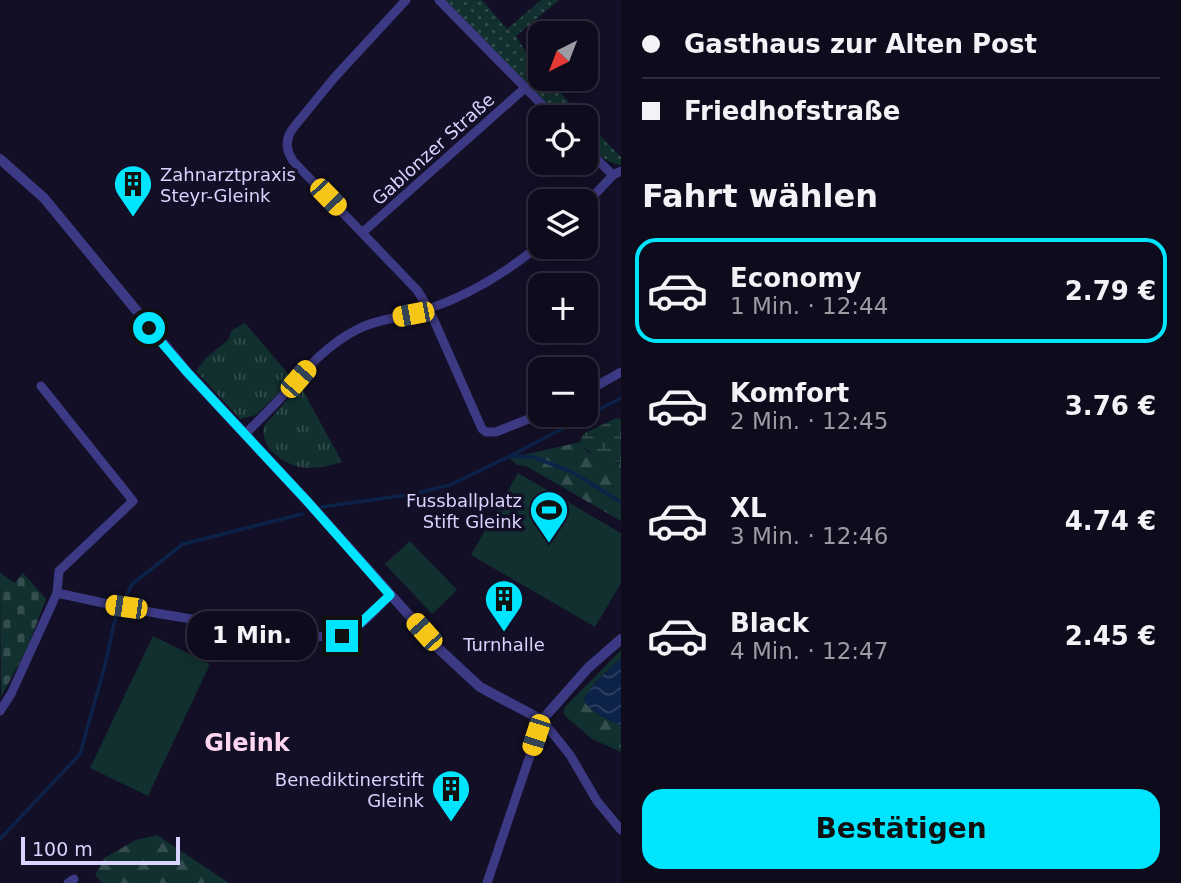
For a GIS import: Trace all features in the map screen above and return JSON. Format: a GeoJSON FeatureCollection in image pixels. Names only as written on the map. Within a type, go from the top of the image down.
{"type":"FeatureCollection","features":[{"type":"Feature","properties":{"kind":"street"},"geometry":{"type":"LineString","coordinates":[[406,0],[334,78],[294,127],[286,140],[288,154],[417,290],[429,309],[482,429],[496,432],[528,419]]}},
{"type":"Feature","properties":{"kind":"street"},"geometry":{"type":"LineString","coordinates":[[439,0],[542,105]]}},
{"type":"Feature","properties":{"kind":"street","name":"Gablonzer Straße"},"geometry":{"type":"LineString","coordinates":[[363,232],[525,88]]}},
{"type":"Feature","properties":{"kind":"street"},"geometry":{"type":"LineString","coordinates":[[598,158],[617,173],[598,192]]}},
{"type":"Feature","properties":{"kind":"street"},"geometry":{"type":"LineString","coordinates":[[0,159],[44,198],[187,372],[440,650],[473,682],[542,720],[570,755],[597,802],[621,830]]}},
{"type":"Feature","properties":{"kind":"street"},"geometry":{"type":"LineString","coordinates":[[245,434],[319,355],[346,336],[370,324],[429,309],[479,286],[528,254]]}},
{"type":"Feature","properties":{"kind":"street"},"geometry":{"type":"LineString","coordinates":[[598,385],[621,372]]}},
{"type":"Feature","properties":{"kind":"street"},"geometry":{"type":"LineString","coordinates":[[0,711],[11,694],[57,593],[60,571],[133,501],[41,386]]}},
{"type":"Feature","properties":{"kind":"street"},"geometry":{"type":"LineString","coordinates":[[57,593],[224,625],[321,636],[342,636],[356,627],[390,595]]}},
{"type":"Feature","properties":{"kind":"street"},"geometry":{"type":"LineString","coordinates":[[487,883],[542,720],[588,668],[621,639]]}},
{"type":"Feature","properties":{"kind":"green space"},"geometry":{"type":"Polygon","coordinates":[[[444,0],[482,0],[507,29],[541,0],[559,0],[534,21],[528,21],[528,26],[516,36],[528,55],[528,85],[444,0]]]}},
{"type":"Feature","properties":{"kind":"green space"},"geometry":{"type":"Polygon","coordinates":[[[533,91],[559,91],[571,105],[547,105],[533,91]]]}},
{"type":"Feature","properties":{"kind":"green space"},"geometry":{"type":"Polygon","coordinates":[[[598,133],[621,157],[621,165],[598,154],[598,133]]]}},
{"type":"Feature","properties":{"kind":"green space"},"geometry":{"type":"Polygon","coordinates":[[[245,323],[290,376],[285,387],[256,415],[240,419],[196,371],[206,358],[228,340],[232,330],[245,323]]]}},
{"type":"Feature","properties":{"kind":"green space"},"geometry":{"type":"Polygon","coordinates":[[[300,385],[342,462],[308,468],[292,465],[277,456],[266,442],[264,426],[300,385]]]}},
{"type":"Feature","properties":{"kind":"green space"},"geometry":{"type":"Polygon","coordinates":[[[616,418],[621,419],[621,462],[598,457],[580,442],[583,434],[616,418]]]}},
{"type":"Feature","properties":{"kind":"green space"},"geometry":{"type":"Polygon","coordinates":[[[580,442],[588,452],[617,463],[621,462],[621,521],[526,466],[517,465],[510,458],[580,442]]]}},
{"type":"Feature","properties":{"kind":"green space","name":"Fussballplatz Stift Gleink"},"geometry":{"type":"Polygon","coordinates":[[[518,473],[621,533],[621,583],[595,627],[471,555],[518,473]]]}},
{"type":"Feature","properties":{"kind":"green space"},"geometry":{"type":"Polygon","coordinates":[[[410,541],[457,590],[432,614],[385,564],[410,541]]]}},
{"type":"Feature","properties":{"kind":"green space"},"geometry":{"type":"Polygon","coordinates":[[[0,573],[15,583],[23,573],[46,599],[27,649],[1,697],[0,573]]]}},
{"type":"Feature","properties":{"kind":"green space"},"geometry":{"type":"Polygon","coordinates":[[[153,636],[210,664],[148,796],[90,768],[153,636]]]}},
{"type":"Feature","properties":{"kind":"green space"},"geometry":{"type":"Polygon","coordinates":[[[621,650],[621,658],[583,699],[595,712],[621,726],[621,752],[592,739],[564,715],[564,708],[621,650]]]}},
{"type":"Feature","properties":{"kind":"green space"},"geometry":{"type":"Polygon","coordinates":[[[157,835],[229,883],[102,883],[95,875],[104,858],[136,840],[157,835]]]}},
{"type":"Feature","properties":{"kind":"water"},"geometry":{"type":"Polygon","coordinates":[[[621,658],[621,726],[595,712],[583,699],[621,658]]]}},
{"type":"Feature","properties":{"kind":"waterway"},"geometry":{"type":"LineString","coordinates":[[321,507],[413,494],[450,485],[621,398]]}},
{"type":"Feature","properties":{"kind":"waterway"},"geometry":{"type":"LineString","coordinates":[[512,456],[533,457],[572,472],[621,502]]}},
{"type":"Feature","properties":{"kind":"waterway"},"geometry":{"type":"LineString","coordinates":[[0,839],[80,754],[115,619],[132,584],[183,544],[302,514]]}},
{"type":"Feature","properties":{"kind":"place","name":"Zahnarztpraxis Steyr-Gleink"},"geometry":{"type":"Point","coordinates":[133,218]}},
{"type":"Feature","properties":{"kind":"place","name":"Fussballplatz Stift Gleink"},"geometry":{"type":"Point","coordinates":[549,544]}},
{"type":"Feature","properties":{"kind":"place","name":"Turnhalle"},"geometry":{"type":"Point","coordinates":[504,633]}},
{"type":"Feature","properties":{"kind":"place","name":"Benediktinerstift Gleink"},"geometry":{"type":"Point","coordinates":[451,823]}},
{"type":"Feature","properties":{"kind":"district","name":"Gleink"},"geometry":{"type":"Point","coordinates":[247,743]}},
{"type":"Feature","properties":{"kind":"route"},"geometry":{"type":"LineString","coordinates":[[149,328],[390,595],[369,616],[342,636]]}}]}
